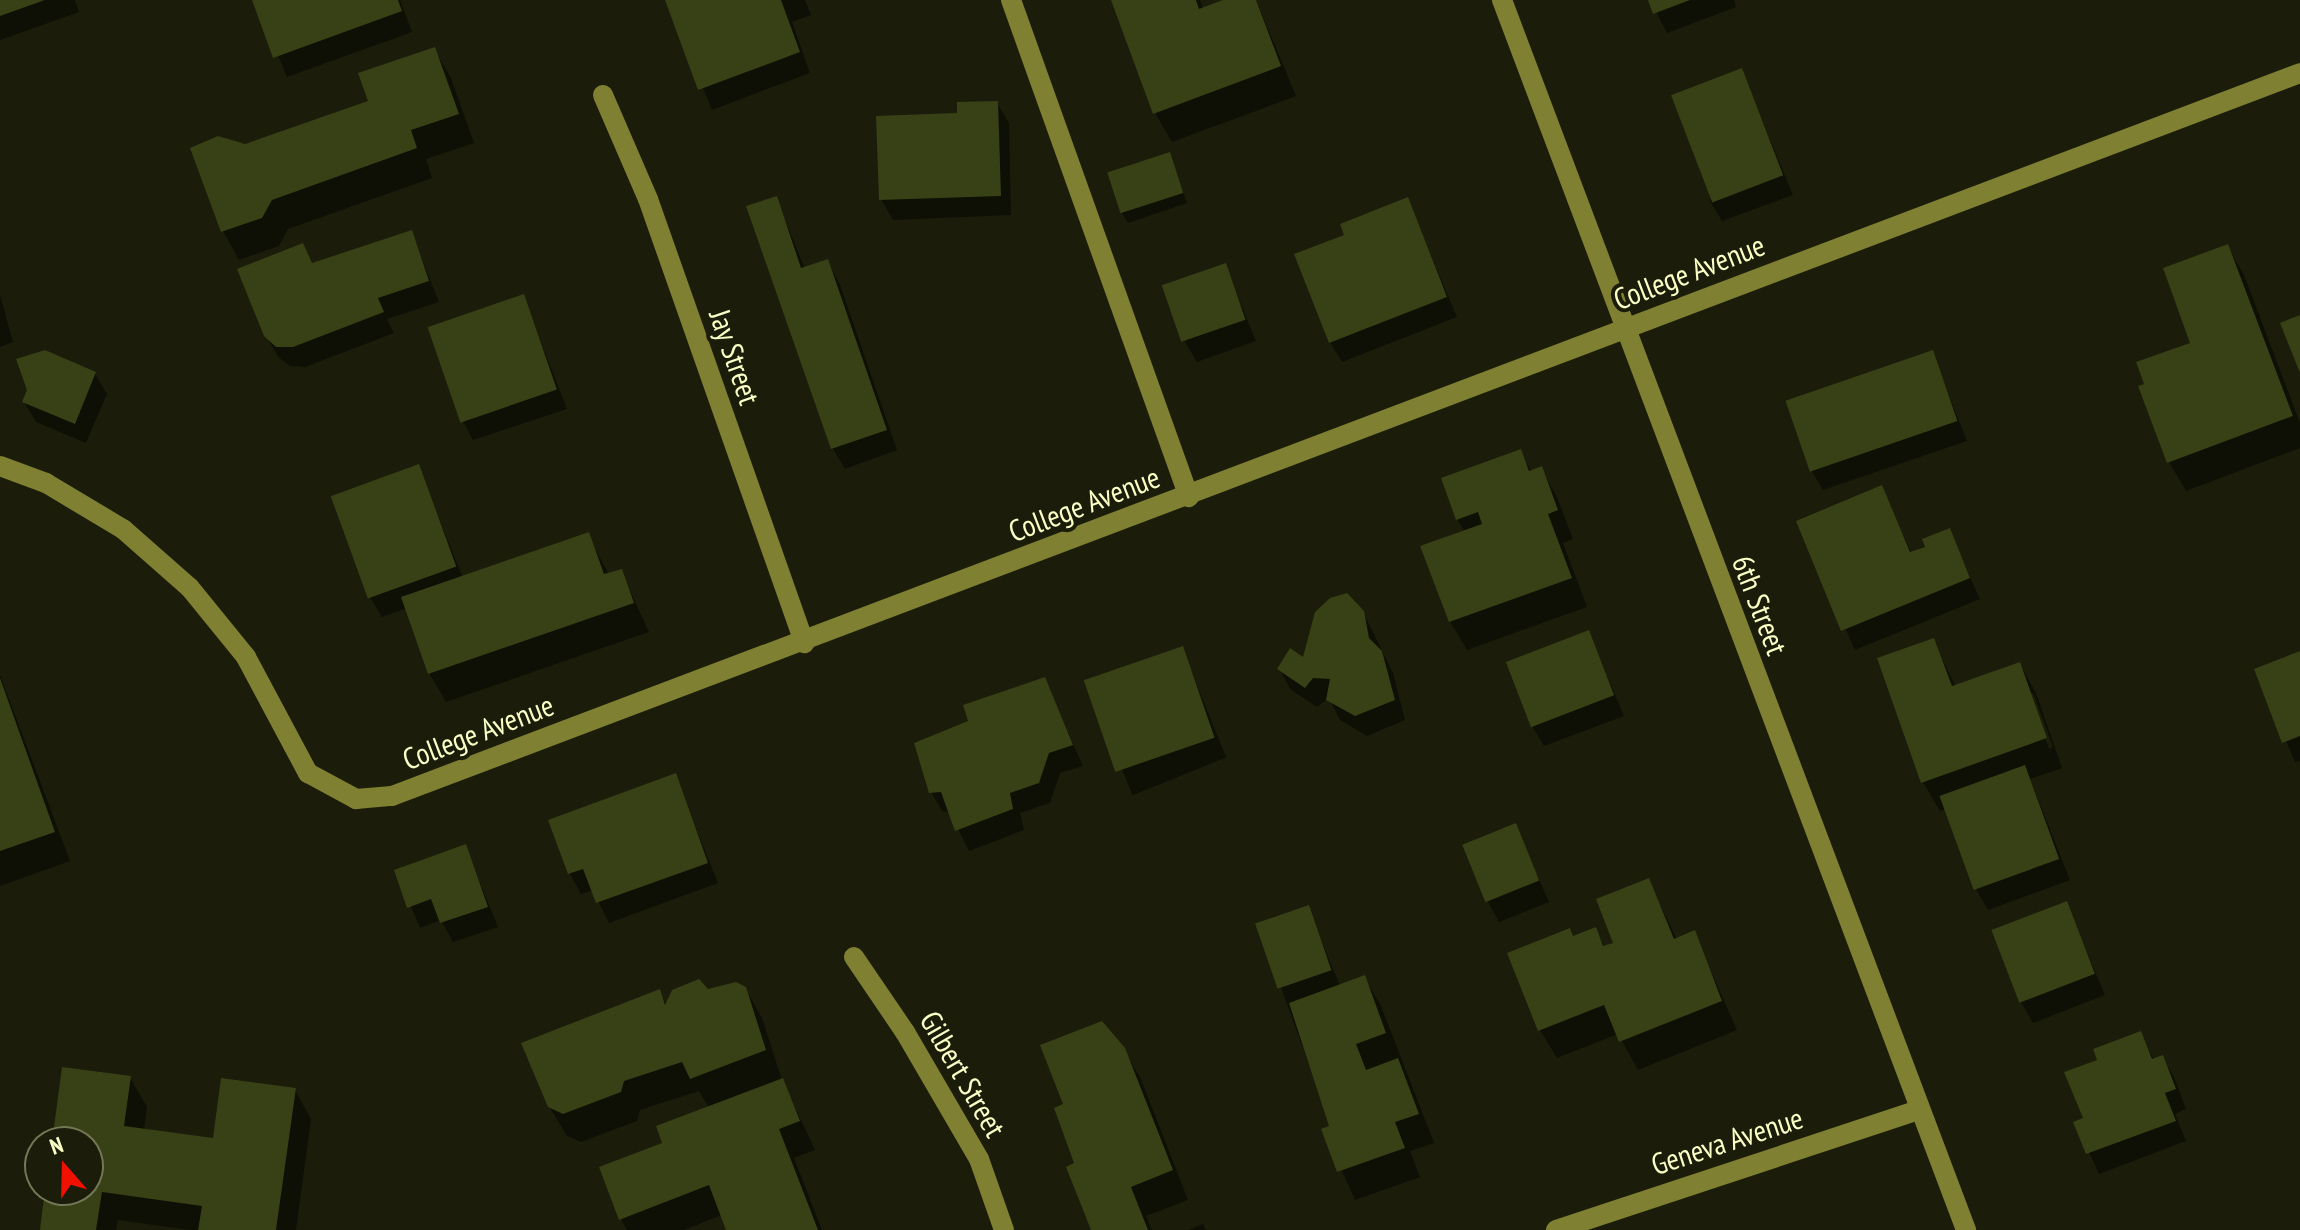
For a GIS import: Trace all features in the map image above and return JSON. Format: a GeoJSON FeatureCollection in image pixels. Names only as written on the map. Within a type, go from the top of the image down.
{"type":"FeatureCollection","features":[{"type":"Feature","properties":{"kind":"street"},"geometry":{"type":"LineString","coordinates":[[1011,0],[1189,497]]}},
{"type":"Feature","properties":{"kind":"street","name":"6th Street"},"geometry":{"type":"LineString","coordinates":[[1502,0],[1623,329],[1966,1230]]}},
{"type":"Feature","properties":{"kind":"street","name":"College Avenue"},"geometry":{"type":"LineString","coordinates":[[0,466],[46,483],[123,529],[190,588],[246,657],[308,773],[356,799],[392,796],[804,643],[2300,73]]}},
{"type":"Feature","properties":{"kind":"street","name":"Jay Street"},"geometry":{"type":"LineString","coordinates":[[603,95],[648,199],[804,643]]}},
{"type":"Feature","properties":{"kind":"street","name":"Gilbert Street"},"geometry":{"type":"LineString","coordinates":[[854,957],[905,1032],[979,1159],[1004,1230]]}},
{"type":"Feature","properties":{"kind":"street","name":"Geneva Avenue"},"geometry":{"type":"LineString","coordinates":[[1556,1230],[1918,1110]]}},
{"type":"Feature","properties":{"kind":"building"},"geometry":{"type":"Polygon","coordinates":[[[0,0],[45,0],[0,16],[0,0]]]}},
{"type":"Feature","properties":{"kind":"building"},"geometry":{"type":"Polygon","coordinates":[[[252,0],[398,0],[402,11],[273,58],[252,0]]]}},
{"type":"Feature","properties":{"kind":"building"},"geometry":{"type":"Polygon","coordinates":[[[665,0],[781,0],[800,52],[698,90],[665,0]]]}},
{"type":"Feature","properties":{"kind":"building"},"geometry":{"type":"Polygon","coordinates":[[[1111,0],[1196,0],[1199,9],[1223,0],[1256,0],[1281,66],[1153,114],[1111,0]]]}},
{"type":"Feature","properties":{"kind":"building"},"geometry":{"type":"Polygon","coordinates":[[[1648,0],[1690,0],[1653,14],[1648,0]]]}},
{"type":"Feature","properties":{"kind":"building"},"geometry":{"type":"Polygon","coordinates":[[[435,47],[459,114],[411,130],[417,148],[272,200],[262,218],[221,232],[190,148],[218,136],[245,144],[368,101],[358,73],[435,47]]]}},
{"type":"Feature","properties":{"kind":"building"},"geometry":{"type":"Polygon","coordinates":[[[1742,68],[1783,175],[1712,203],[1671,95],[1742,68]]]}},
{"type":"Feature","properties":{"kind":"building"},"geometry":{"type":"Polygon","coordinates":[[[998,101],[1001,196],[879,200],[876,116],[957,113],[957,102],[998,101]]]}},
{"type":"Feature","properties":{"kind":"building"},"geometry":{"type":"Polygon","coordinates":[[[1170,152],[1183,193],[1121,213],[1107,172],[1170,152]]]}},
{"type":"Feature","properties":{"kind":"building"},"geometry":{"type":"Polygon","coordinates":[[[777,196],[801,268],[828,259],[887,430],[831,449],[746,206],[777,196]]]}},
{"type":"Feature","properties":{"kind":"building"},"geometry":{"type":"Polygon","coordinates":[[[1408,197],[1447,297],[1329,343],[1294,254],[1344,235],[1340,224],[1408,197]]]}},
{"type":"Feature","properties":{"kind":"building"},"geometry":{"type":"Polygon","coordinates":[[[412,230],[429,281],[378,298],[384,312],[293,347],[276,347],[264,336],[237,269],[303,243],[312,263],[412,230]]]}},
{"type":"Feature","properties":{"kind":"building"},"geometry":{"type":"Polygon","coordinates":[[[2228,244],[2293,416],[2167,463],[2138,386],[2144,384],[2136,362],[2190,343],[2163,268],[2228,244]]]}},
{"type":"Feature","properties":{"kind":"building"},"geometry":{"type":"Polygon","coordinates":[[[1226,263],[1246,320],[1181,342],[1162,285],[1226,263]]]}},
{"type":"Feature","properties":{"kind":"building"},"geometry":{"type":"Polygon","coordinates":[[[524,294],[557,389],[460,423],[428,327],[524,294]]]}},
{"type":"Feature","properties":{"kind":"building"},"geometry":{"type":"Polygon","coordinates":[[[2300,315],[2300,373],[2280,323],[2300,315]]]}},
{"type":"Feature","properties":{"kind":"building"},"geometry":{"type":"Polygon","coordinates":[[[45,350],[96,372],[75,424],[22,402],[27,390],[16,359],[45,350]]]}},
{"type":"Feature","properties":{"kind":"building"},"geometry":{"type":"Polygon","coordinates":[[[1933,350],[1957,421],[1810,472],[1785,401],[1933,350]]]}},
{"type":"Feature","properties":{"kind":"building"},"geometry":{"type":"Polygon","coordinates":[[[1521,449],[1529,471],[1542,466],[1558,510],[1548,514],[1572,578],[1449,622],[1420,546],[1482,524],[1478,512],[1456,520],[1441,478],[1521,449]]]}},
{"type":"Feature","properties":{"kind":"building"},"geometry":{"type":"Polygon","coordinates":[[[419,464],[456,566],[368,599],[331,496],[419,464]]]}},
{"type":"Feature","properties":{"kind":"building"},"geometry":{"type":"Polygon","coordinates":[[[1882,485],[1910,552],[1925,547],[1922,539],[1950,528],[1970,578],[1841,631],[1796,521],[1882,485]]]}},
{"type":"Feature","properties":{"kind":"building"},"geometry":{"type":"Polygon","coordinates":[[[589,532],[604,574],[622,569],[634,603],[428,674],[401,597],[589,532]]]}},
{"type":"Feature","properties":{"kind":"building"},"geometry":{"type":"Polygon","coordinates":[[[1347,593],[1364,611],[1369,638],[1382,651],[1395,700],[1355,716],[1326,700],[1330,679],[1313,678],[1305,688],[1277,669],[1290,648],[1303,657],[1315,612],[1330,598],[1347,593]]]}},
{"type":"Feature","properties":{"kind":"building"},"geometry":{"type":"Polygon","coordinates":[[[1589,630],[1614,695],[1531,727],[1506,662],[1589,630]]]}},
{"type":"Feature","properties":{"kind":"building"},"geometry":{"type":"Polygon","coordinates":[[[1934,638],[1952,686],[2020,662],[2047,738],[1921,783],[1877,658],[1934,638]]]}},
{"type":"Feature","properties":{"kind":"building"},"geometry":{"type":"Polygon","coordinates":[[[1183,646],[1215,738],[1115,772],[1084,680],[1183,646]]]}},
{"type":"Feature","properties":{"kind":"building"},"geometry":{"type":"Polygon","coordinates":[[[2300,651],[2300,736],[2282,743],[2254,669],[2300,651]]]}},
{"type":"Feature","properties":{"kind":"building"},"geometry":{"type":"Polygon","coordinates":[[[1045,677],[1073,745],[1049,753],[1039,783],[1010,793],[1013,809],[955,831],[941,792],[929,793],[914,743],[968,721],[963,705],[1045,677]]]}},
{"type":"Feature","properties":{"kind":"building"},"geometry":{"type":"Polygon","coordinates":[[[0,678],[55,832],[0,851],[0,678]]]}},
{"type":"Feature","properties":{"kind":"building"},"geometry":{"type":"Polygon","coordinates":[[[2025,765],[2059,859],[1974,890],[1939,796],[2025,765]]]}},
{"type":"Feature","properties":{"kind":"building"},"geometry":{"type":"Polygon","coordinates":[[[676,773],[708,863],[596,903],[583,869],[568,874],[548,820],[676,773]]]}},
{"type":"Feature","properties":{"kind":"building"},"geometry":{"type":"Polygon","coordinates":[[[1516,823],[1539,880],[1485,902],[1462,845],[1516,823]]]}},
{"type":"Feature","properties":{"kind":"building"},"geometry":{"type":"Polygon","coordinates":[[[466,844],[488,907],[440,923],[431,899],[407,908],[394,870],[466,844]]]}},
{"type":"Feature","properties":{"kind":"building"},"geometry":{"type":"Polygon","coordinates":[[[1649,878],[1674,939],[1695,930],[1722,1001],[1619,1042],[1604,1005],[1538,1031],[1507,953],[1570,928],[1573,936],[1596,927],[1603,946],[1613,943],[1596,899],[1649,878]]]}},
{"type":"Feature","properties":{"kind":"building"},"geometry":{"type":"Polygon","coordinates":[[[2067,901],[2095,974],[2019,1003],[1991,930],[2067,901]]]}},
{"type":"Feature","properties":{"kind":"building"},"geometry":{"type":"Polygon","coordinates":[[[1309,905],[1331,970],[1278,989],[1255,924],[1309,905]]]}},
{"type":"Feature","properties":{"kind":"building"},"geometry":{"type":"Polygon","coordinates":[[[1365,975],[1386,1033],[1356,1044],[1366,1070],[1398,1058],[1419,1114],[1395,1122],[1405,1148],[1337,1172],[1321,1129],[1329,1126],[1289,1003],[1365,975]]]}},
{"type":"Feature","properties":{"kind":"building"},"geometry":{"type":"Polygon","coordinates":[[[699,979],[708,989],[736,982],[746,987],[766,1050],[690,1079],[682,1062],[624,1081],[621,1092],[563,1114],[548,1107],[521,1043],[660,989],[665,1005],[672,990],[699,979]]]}},
{"type":"Feature","properties":{"kind":"building"},"geometry":{"type":"Polygon","coordinates":[[[1102,1021],[1125,1048],[1173,1170],[1131,1187],[1148,1230],[1091,1230],[1066,1167],[1074,1163],[1054,1108],[1063,1104],[1040,1045],[1102,1021]]]}},
{"type":"Feature","properties":{"kind":"building"},"geometry":{"type":"Polygon","coordinates":[[[2141,1031],[2152,1059],[2163,1055],[2176,1089],[2165,1093],[2176,1121],[2086,1154],[2073,1122],[2083,1118],[2064,1072],[2097,1060],[2093,1049],[2141,1031]]]}},
{"type":"Feature","properties":{"kind":"building"},"geometry":{"type":"Polygon","coordinates":[[[62,1067],[131,1076],[124,1126],[213,1138],[221,1078],[296,1088],[276,1230],[198,1230],[202,1206],[104,1192],[104,1126],[54,1126],[62,1067]]]}},
{"type":"Feature","properties":{"kind":"building"},"geometry":{"type":"Polygon","coordinates":[[[783,1078],[800,1121],[779,1129],[818,1230],[726,1230],[709,1185],[619,1220],[599,1167],[662,1143],[656,1126],[783,1078]]]}},
{"type":"Feature","properties":{"kind":"building"},"geometry":{"type":"Polygon","coordinates":[[[43,1206],[100,1206],[96,1230],[40,1230],[43,1206]]]}}]}
